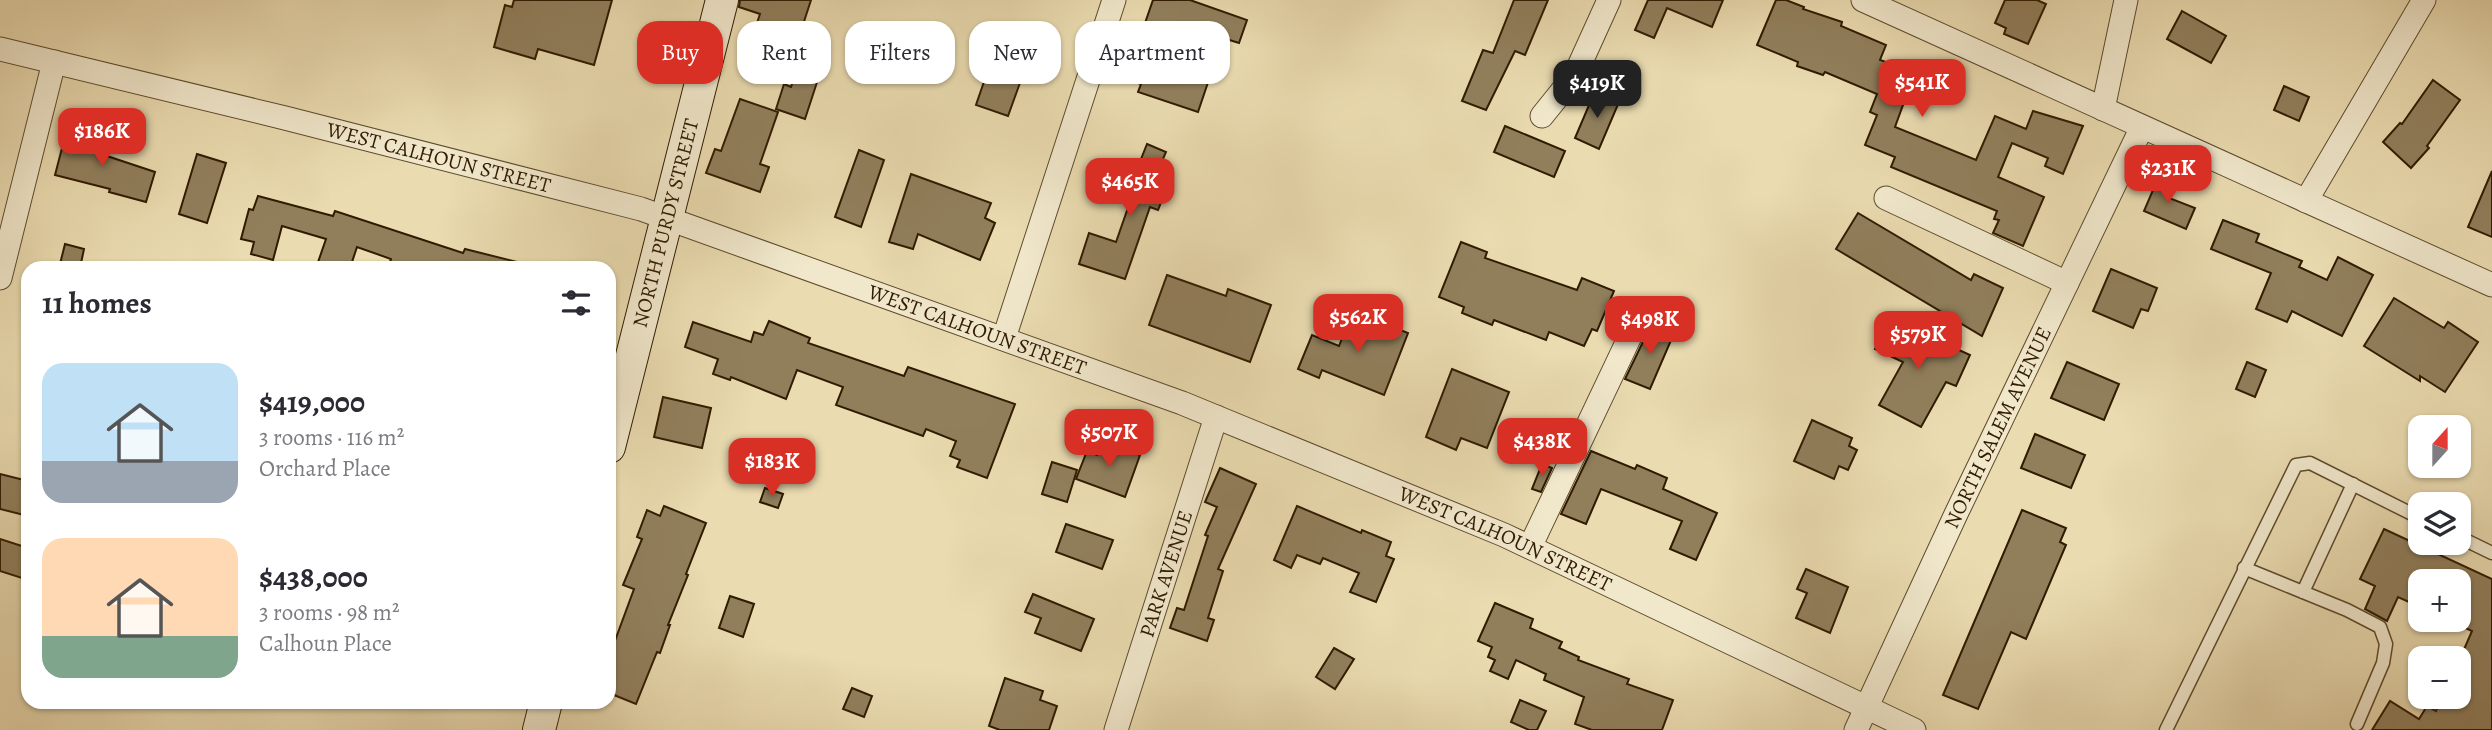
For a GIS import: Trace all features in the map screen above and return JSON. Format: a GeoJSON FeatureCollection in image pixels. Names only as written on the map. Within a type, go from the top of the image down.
{"type":"FeatureCollection","features":[{"type":"Feature","properties":{"kind":"street","name":"NORTH PURDY STREET"},"geometry":{"type":"LineString","coordinates":[[616,418],[722,0]]}},
{"type":"Feature","properties":{"kind":"street"},"geometry":{"type":"LineString","coordinates":[[1003,338],[1114,0]]}},
{"type":"Feature","properties":{"kind":"street"},"geometry":{"type":"LineString","coordinates":[[1542,116],[1575,75],[1609,0]]}},
{"type":"Feature","properties":{"kind":"street"},"geometry":{"type":"LineString","coordinates":[[1863,0],[2492,285]]}},
{"type":"Feature","properties":{"kind":"street"},"geometry":{"type":"LineString","coordinates":[[2102,109],[2126,0]]}},
{"type":"Feature","properties":{"kind":"street"},"geometry":{"type":"LineString","coordinates":[[2306,201],[2424,0]]}},
{"type":"Feature","properties":{"kind":"street","name":"WEST CALHOUN STREET"},"geometry":{"type":"LineString","coordinates":[[0,49],[633,206],[1216,417],[1530,547],[1914,730]]}},
{"type":"Feature","properties":{"kind":"street"},"geometry":{"type":"LineString","coordinates":[[0,278],[54,62]]}},
{"type":"Feature","properties":{"kind":"street","name":"NORTH SALEM AVENUE"},"geometry":{"type":"LineString","coordinates":[[1856,730],[1956,514],[2142,127]]}},
{"type":"Feature","properties":{"kind":"street"},"geometry":{"type":"LineString","coordinates":[[1886,198],[2067,283]]}},
{"type":"Feature","properties":{"kind":"street"},"geometry":{"type":"LineString","coordinates":[[1530,547],[1643,309]]}},
{"type":"Feature","properties":{"kind":"street","name":"PARK AVENUE"},"geometry":{"type":"LineString","coordinates":[[1116,730],[1216,417]]}},
{"type":"Feature","properties":{"kind":"street"},"geometry":{"type":"LineString","coordinates":[[539,730],[544,709]]}},
{"type":"Feature","properties":{"kind":"lane"},"geometry":{"type":"LineString","coordinates":[[2166,730],[2295,465],[2310,463],[2408,511]]}},
{"type":"Feature","properties":{"kind":"lane"},"geometry":{"type":"LineString","coordinates":[[2303,592],[2353,484]]}},
{"type":"Feature","properties":{"kind":"lane"},"geometry":{"type":"LineString","coordinates":[[2471,543],[2492,553]]}},
{"type":"Feature","properties":{"kind":"lane"},"geometry":{"type":"LineString","coordinates":[[2244,568],[2347,610],[2380,627],[2386,644],[2383,663],[2357,724]]}},
{"type":"Feature","properties":{"kind":"building"},"geometry":{"type":"Polygon","coordinates":[[[514,0],[612,0],[594,65],[538,49],[535,59],[494,47],[505,5],[512,7],[514,0]]]}},
{"type":"Feature","properties":{"kind":"building"},"geometry":{"type":"Polygon","coordinates":[[[740,0],[811,0],[804,21],[758,21],[760,14],[739,7],[740,0]]]}},
{"type":"Feature","properties":{"kind":"building"},"geometry":{"type":"Polygon","coordinates":[[[1153,0],[1190,0],[1247,20],[1239,43],[1230,40],[1230,21],[1146,21],[1153,0]]]}},
{"type":"Feature","properties":{"kind":"building"},"geometry":{"type":"Polygon","coordinates":[[[1514,0],[1548,0],[1525,55],[1515,51],[1486,110],[1462,101],[1483,50],[1493,53],[1514,0]]]}},
{"type":"Feature","properties":{"kind":"building"},"geometry":{"type":"Polygon","coordinates":[[[1648,0],[1723,0],[1712,27],[1667,8],[1654,38],[1635,30],[1648,0]]]}},
{"type":"Feature","properties":{"kind":"building"},"geometry":{"type":"Polygon","coordinates":[[[1776,0],[1786,0],[1804,7],[1803,9],[1842,22],[1841,26],[1886,45],[1880,60],[1915,72],[1895,127],[1976,160],[1995,116],[2026,129],[2033,111],[2083,126],[2063,174],[2045,166],[2048,158],[2012,143],[1998,177],[2044,197],[2023,246],[1993,233],[1999,220],[1994,219],[1997,211],[1891,167],[1895,157],[1865,145],[1877,115],[1870,112],[1877,94],[1825,72],[1823,75],[1797,66],[1798,62],[1757,45],[1776,0]]]}},
{"type":"Feature","properties":{"kind":"building"},"geometry":{"type":"Polygon","coordinates":[[[2005,0],[2037,0],[2046,4],[2028,44],[2004,34],[2006,28],[1995,23],[2005,0]]]}},
{"type":"Feature","properties":{"kind":"building"},"geometry":{"type":"Polygon","coordinates":[[[2182,11],[2226,36],[2211,63],[2167,39],[2182,11]]]}},
{"type":"Feature","properties":{"kind":"building"},"geometry":{"type":"Polygon","coordinates":[[[2433,80],[2460,100],[2427,146],[2429,148],[2411,168],[2383,142],[2400,123],[2402,124],[2433,80]]]}},
{"type":"Feature","properties":{"kind":"building"},"geometry":{"type":"Polygon","coordinates":[[[784,84],[791,87],[792,84],[816,84],[805,119],[776,109],[784,84]]]}},
{"type":"Feature","properties":{"kind":"building"},"geometry":{"type":"Polygon","coordinates":[[[983,84],[1020,84],[1008,116],[976,105],[983,84]]]}},
{"type":"Feature","properties":{"kind":"building"},"geometry":{"type":"Polygon","coordinates":[[[1141,84],[1207,84],[1198,112],[1138,92],[1141,84]]]}},
{"type":"Feature","properties":{"kind":"building"},"geometry":{"type":"Polygon","coordinates":[[[2284,86],[2309,97],[2299,121],[2274,110],[2284,86]]]}},
{"type":"Feature","properties":{"kind":"building"},"geometry":{"type":"Polygon","coordinates":[[[1595,91],[1619,102],[1599,149],[1575,138],[1595,91]]]}},
{"type":"Feature","properties":{"kind":"building"},"geometry":{"type":"Polygon","coordinates":[[[740,99],[778,112],[760,164],[769,167],[760,192],[706,173],[715,149],[721,151],[740,99]]]}},
{"type":"Feature","properties":{"kind":"building"},"geometry":{"type":"Polygon","coordinates":[[[1505,126],[1565,151],[1554,177],[1494,152],[1505,126]]]}},
{"type":"Feature","properties":{"kind":"building"},"geometry":{"type":"Polygon","coordinates":[[[67,129],[96,137],[92,151],[155,172],[146,202],[109,192],[110,189],[55,175],[67,129]]]}},
{"type":"Feature","properties":{"kind":"building"},"geometry":{"type":"Polygon","coordinates":[[[1147,144],[1166,152],[1158,170],[1172,175],[1158,210],[1150,207],[1125,279],[1079,264],[1089,233],[1116,242],[1131,199],[1126,197],[1147,144]]]}},
{"type":"Feature","properties":{"kind":"building"},"geometry":{"type":"Polygon","coordinates":[[[859,150],[884,160],[861,227],[835,217],[859,150]]]}},
{"type":"Feature","properties":{"kind":"building"},"geometry":{"type":"Polygon","coordinates":[[[197,154],[226,163],[207,223],[179,214],[197,154]]]}},
{"type":"Feature","properties":{"kind":"building"},"geometry":{"type":"Polygon","coordinates":[[[2492,171],[2492,237],[2468,227],[2492,171]]]}},
{"type":"Feature","properties":{"kind":"building"},"geometry":{"type":"Polygon","coordinates":[[[911,174],[991,203],[985,218],[995,223],[980,260],[918,234],[913,249],[889,242],[911,174]]]}},
{"type":"Feature","properties":{"kind":"building"},"geometry":{"type":"Polygon","coordinates":[[[2159,176],[2175,183],[2169,198],[2195,208],[2186,229],[2144,211],[2159,176]]]}},
{"type":"Feature","properties":{"kind":"building"},"geometry":{"type":"Polygon","coordinates":[[[258,196],[333,216],[335,211],[463,253],[465,249],[513,261],[390,261],[391,259],[357,247],[352,261],[318,261],[326,239],[282,226],[273,260],[251,254],[254,242],[241,239],[249,209],[253,210],[258,196]]]}},
{"type":"Feature","properties":{"kind":"building"},"geometry":{"type":"Polygon","coordinates":[[[1858,213],[1971,280],[1974,274],[2003,288],[1982,336],[1836,249],[1858,213]]]}},
{"type":"Feature","properties":{"kind":"building"},"geometry":{"type":"Polygon","coordinates":[[[2223,220],[2259,234],[2256,242],[2302,261],[2299,267],[2327,280],[2338,257],[2373,275],[2342,336],[2292,311],[2287,322],[2256,309],[2271,273],[2211,249],[2223,220]]]}},
{"type":"Feature","properties":{"kind":"building"},"geometry":{"type":"Polygon","coordinates":[[[1461,242],[1487,252],[1485,258],[1577,290],[1582,278],[1614,291],[1597,331],[1592,329],[1584,346],[1549,332],[1546,340],[1494,320],[1492,325],[1462,313],[1464,307],[1439,297],[1461,242]]]}},
{"type":"Feature","properties":{"kind":"building"},"geometry":{"type":"Polygon","coordinates":[[[65,244],[84,249],[81,261],[61,261],[65,244]]]}},
{"type":"Feature","properties":{"kind":"building"},"geometry":{"type":"Polygon","coordinates":[[[2111,269],[2157,288],[2148,311],[2141,309],[2133,328],[2093,311],[2111,269]]]}},
{"type":"Feature","properties":{"kind":"building"},"geometry":{"type":"Polygon","coordinates":[[[1167,275],[1226,296],[1228,289],[1271,305],[1250,362],[1149,325],[1167,275]]]}},
{"type":"Feature","properties":{"kind":"building"},"geometry":{"type":"Polygon","coordinates":[[[2394,298],[2444,328],[2448,322],[2478,342],[2445,392],[2420,376],[2420,381],[2364,346],[2394,298]]]}},
{"type":"Feature","properties":{"kind":"building"},"geometry":{"type":"Polygon","coordinates":[[[1353,311],[1408,333],[1384,395],[1322,370],[1319,378],[1298,369],[1312,335],[1339,346],[1353,311]]]}},
{"type":"Feature","properties":{"kind":"building"},"geometry":{"type":"Polygon","coordinates":[[[1889,318],[1970,355],[1956,386],[1946,382],[1921,427],[1879,405],[1903,362],[1875,349],[1889,318]]]}},
{"type":"Feature","properties":{"kind":"building"},"geometry":{"type":"Polygon","coordinates":[[[769,321],[810,338],[808,343],[904,376],[908,367],[1015,404],[987,478],[957,467],[960,460],[950,456],[956,441],[926,429],[923,436],[836,405],[843,387],[797,370],[786,399],[731,377],[730,380],[713,374],[718,359],[685,347],[693,322],[751,342],[754,332],[763,335],[769,321]]]}},
{"type":"Feature","properties":{"kind":"building"},"geometry":{"type":"Polygon","coordinates":[[[1653,321],[1675,331],[1650,389],[1625,379],[1653,321]]]}},
{"type":"Feature","properties":{"kind":"building"},"geometry":{"type":"Polygon","coordinates":[[[2067,362],[2119,384],[2104,420],[2051,398],[2067,362]]]}},
{"type":"Feature","properties":{"kind":"building"},"geometry":{"type":"Polygon","coordinates":[[[2247,362],[2266,370],[2255,397],[2236,389],[2247,362]]]}},
{"type":"Feature","properties":{"kind":"building"},"geometry":{"type":"Polygon","coordinates":[[[1452,369],[1509,392],[1487,448],[1461,438],[1456,450],[1426,437],[1452,369]]]}},
{"type":"Feature","properties":{"kind":"building"},"geometry":{"type":"Polygon","coordinates":[[[663,397],[711,408],[702,448],[654,437],[663,397]]]}},
{"type":"Feature","properties":{"kind":"building"},"geometry":{"type":"Polygon","coordinates":[[[1812,420],[1852,438],[1849,446],[1857,450],[1848,470],[1839,466],[1834,479],[1794,461],[1812,420]]]}},
{"type":"Feature","properties":{"kind":"building"},"geometry":{"type":"Polygon","coordinates":[[[2035,434],[2085,455],[2071,488],[2021,468],[2035,434]]]}},
{"type":"Feature","properties":{"kind":"building"},"geometry":{"type":"Polygon","coordinates":[[[1102,441],[1140,455],[1125,497],[1076,479],[1087,451],[1097,455],[1102,441]]]}},
{"type":"Feature","properties":{"kind":"building"},"geometry":{"type":"Polygon","coordinates":[[[1591,451],[1635,469],[1637,465],[1667,478],[1663,489],[1717,513],[1696,560],[1670,549],[1682,521],[1601,489],[1586,524],[1561,514],[1591,451]]]}},
{"type":"Feature","properties":{"kind":"building"},"geometry":{"type":"Polygon","coordinates":[[[1052,462],[1077,470],[1067,502],[1042,494],[1052,462]]]}},
{"type":"Feature","properties":{"kind":"building"},"geometry":{"type":"Polygon","coordinates":[[[1542,464],[1552,468],[1541,492],[1532,489],[1542,464]]]}},
{"type":"Feature","properties":{"kind":"building"},"geometry":{"type":"Polygon","coordinates":[[[1220,468],[1256,484],[1218,569],[1223,571],[1208,618],[1214,620],[1207,641],[1170,628],[1177,608],[1184,610],[1208,536],[1205,535],[1217,507],[1205,502],[1220,468]]]}},
{"type":"Feature","properties":{"kind":"building"},"geometry":{"type":"Polygon","coordinates":[[[0,474],[21,479],[21,514],[0,509],[0,474]]]}},
{"type":"Feature","properties":{"kind":"building"},"geometry":{"type":"Polygon","coordinates":[[[765,488],[783,494],[778,508],[760,502],[765,488]]]}},
{"type":"Feature","properties":{"kind":"building"},"geometry":{"type":"Polygon","coordinates":[[[664,506],[706,523],[660,653],[657,652],[636,704],[616,696],[616,638],[634,589],[623,585],[642,539],[637,537],[647,510],[660,516],[664,506]]]}},
{"type":"Feature","properties":{"kind":"building"},"geometry":{"type":"Polygon","coordinates":[[[1297,506],[1361,533],[1362,530],[1391,542],[1386,556],[1394,559],[1376,602],[1350,592],[1359,573],[1323,558],[1320,564],[1297,555],[1291,568],[1274,560],[1297,506]]]}},
{"type":"Feature","properties":{"kind":"building"},"geometry":{"type":"Polygon","coordinates":[[[2022,510],[2066,528],[2060,542],[2066,545],[2026,639],[2011,632],[1978,709],[1943,695],[2022,510]]]}},
{"type":"Feature","properties":{"kind":"building"},"geometry":{"type":"Polygon","coordinates":[[[1066,524],[1113,540],[1102,569],[1056,552],[1066,524]]]}},
{"type":"Feature","properties":{"kind":"building"},"geometry":{"type":"Polygon","coordinates":[[[2384,529],[2408,540],[2408,555],[2440,555],[2470,569],[2408,569],[2408,602],[2398,597],[2387,621],[2365,609],[2375,586],[2360,579],[2384,529]]]}},
{"type":"Feature","properties":{"kind":"building"},"geometry":{"type":"Polygon","coordinates":[[[0,539],[21,546],[21,578],[0,571],[0,539]]]}},
{"type":"Feature","properties":{"kind":"building"},"geometry":{"type":"Polygon","coordinates":[[[1806,569],[1848,587],[1830,633],[1796,618],[1807,593],[1797,589],[1806,569]]]}},
{"type":"Feature","properties":{"kind":"building"},"geometry":{"type":"Polygon","coordinates":[[[2471,569],[2492,579],[2492,730],[2372,730],[2390,701],[2419,719],[2425,709],[2471,709],[2471,646],[2466,646],[2472,631],[2471,569]]]}},
{"type":"Feature","properties":{"kind":"building"},"geometry":{"type":"Polygon","coordinates":[[[1033,594],[1094,619],[1081,651],[1035,633],[1041,618],[1025,612],[1033,594]]]}},
{"type":"Feature","properties":{"kind":"building"},"geometry":{"type":"Polygon","coordinates":[[[730,596],[754,604],[743,637],[719,628],[730,596]]]}},
{"type":"Feature","properties":{"kind":"building"},"geometry":{"type":"Polygon","coordinates":[[[1495,603],[1533,619],[1530,628],[1562,642],[1559,648],[1579,657],[1578,660],[1629,679],[1627,684],[1673,700],[1662,730],[1592,730],[1575,724],[1584,697],[1544,680],[1546,674],[1516,660],[1508,679],[1490,671],[1495,660],[1488,657],[1492,647],[1478,641],[1495,603]]]}},
{"type":"Feature","properties":{"kind":"building"},"geometry":{"type":"Polygon","coordinates":[[[1334,648],[1354,659],[1335,689],[1316,677],[1334,648]]]}},
{"type":"Feature","properties":{"kind":"building"},"geometry":{"type":"Polygon","coordinates":[[[1005,678],[1043,691],[1040,700],[1057,706],[1049,730],[1000,730],[989,726],[1005,678]]]}},
{"type":"Feature","properties":{"kind":"building"},"geometry":{"type":"Polygon","coordinates":[[[852,688],[872,696],[864,717],[843,709],[852,688]]]}},
{"type":"Feature","properties":{"kind":"building"},"geometry":{"type":"Polygon","coordinates":[[[1520,700],[1546,711],[1537,730],[1529,730],[1511,722],[1520,700]]]}}]}
